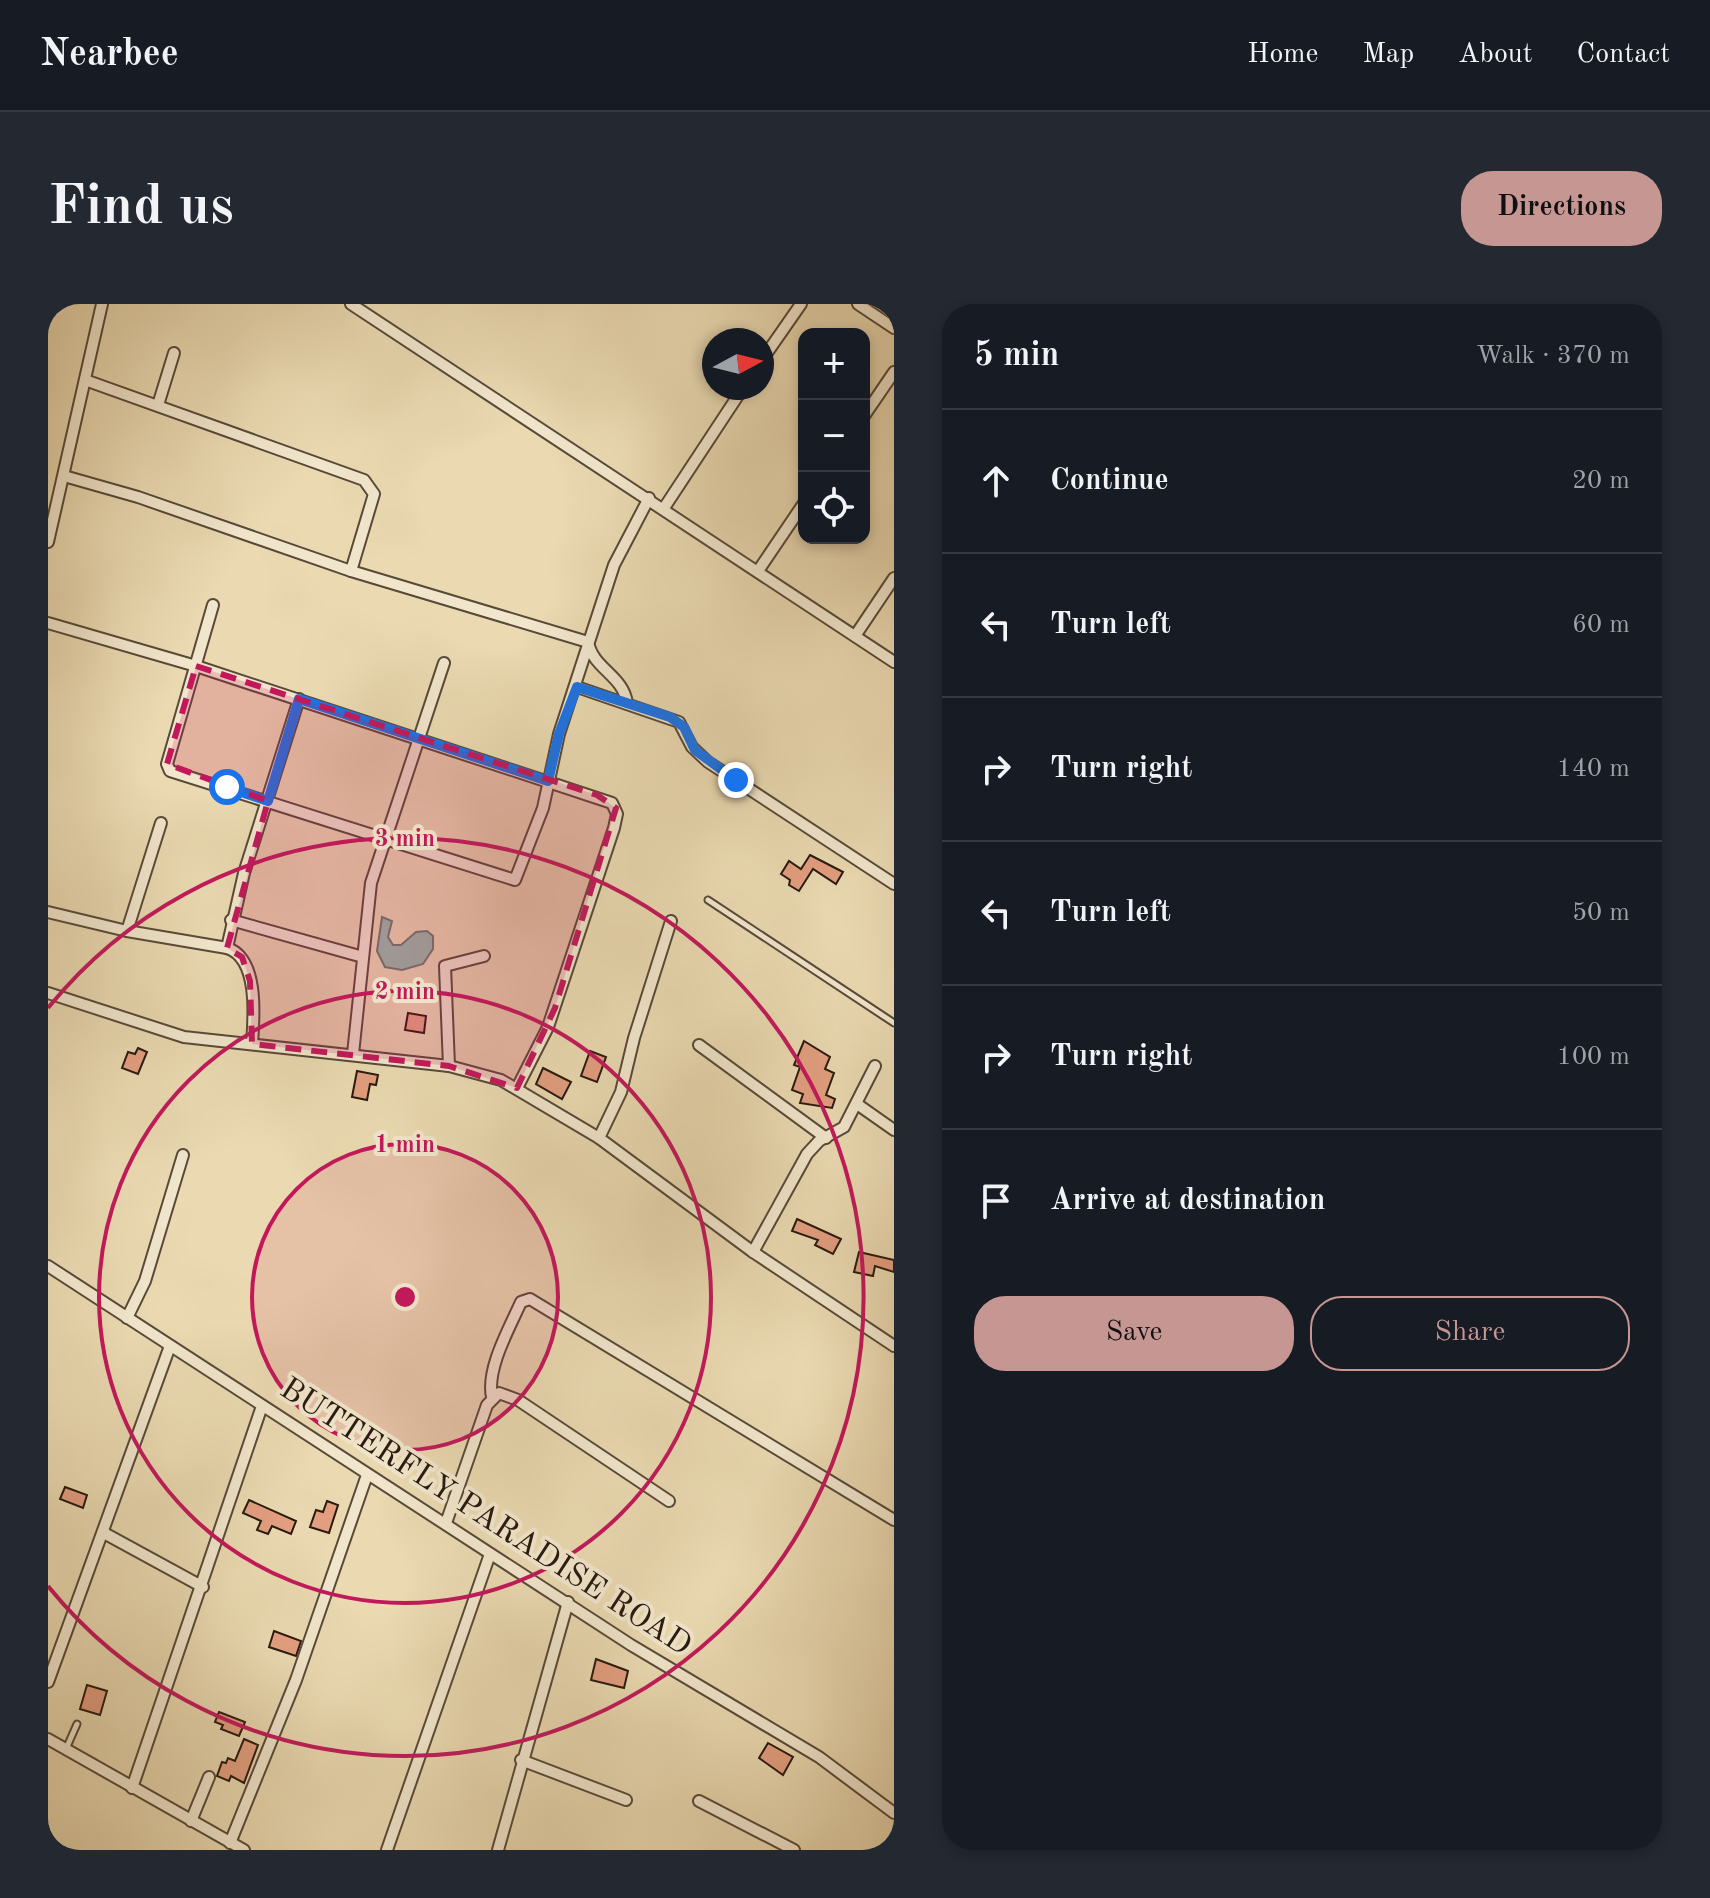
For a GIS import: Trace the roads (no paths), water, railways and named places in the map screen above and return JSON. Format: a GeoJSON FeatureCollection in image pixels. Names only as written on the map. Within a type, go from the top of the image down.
{"type":"FeatureCollection","features":[{"type":"Feature","properties":{"kind":"street"},"geometry":{"type":"LineString","coordinates":[[48,542],[53,497],[64,476],[102,304]]}},
{"type":"Feature","properties":{"kind":"street"},"geometry":{"type":"LineString","coordinates":[[351,304],[894,662]]}},
{"type":"Feature","properties":{"kind":"street"},"geometry":{"type":"LineString","coordinates":[[774,343],[801,304]]}},
{"type":"Feature","properties":{"kind":"street"},"geometry":{"type":"LineString","coordinates":[[858,304],[894,328]]}},
{"type":"Feature","properties":{"kind":"street"},"geometry":{"type":"LineString","coordinates":[[158,405],[174,353]]}},
{"type":"Feature","properties":{"kind":"street"},"geometry":{"type":"LineString","coordinates":[[870,407],[894,372]]}},
{"type":"Feature","properties":{"kind":"street"},"geometry":{"type":"LineString","coordinates":[[85,380],[369,484],[373,501],[351,571]]}},
{"type":"Feature","properties":{"kind":"street"},"geometry":{"type":"LineString","coordinates":[[664,508],[735,400]]}},
{"type":"Feature","properties":{"kind":"street"},"geometry":{"type":"LineString","coordinates":[[64,476],[138,497],[351,571],[588,642]]}},
{"type":"Feature","properties":{"kind":"street"},"geometry":{"type":"LineString","coordinates":[[213,605],[167,766],[170,771],[515,880],[543,808],[559,734],[577,687],[588,642],[614,565],[649,498]]}},
{"type":"Feature","properties":{"kind":"street"},"geometry":{"type":"LineString","coordinates":[[758,571],[798,512]]}},
{"type":"Feature","properties":{"kind":"street"},"geometry":{"type":"LineString","coordinates":[[855,636],[894,578]]}},
{"type":"Feature","properties":{"kind":"street"},"geometry":{"type":"LineString","coordinates":[[48,623],[196,666],[607,799],[616,808],[617,814],[555,1008],[517,1088]]}},
{"type":"Feature","properties":{"kind":"street"},"geometry":{"type":"LineString","coordinates":[[588,642],[592,656],[619,681],[627,703]]}},
{"type":"Feature","properties":{"kind":"street"},"geometry":{"type":"LineString","coordinates":[[353,1054],[371,883],[444,663]]}},
{"type":"Feature","properties":{"kind":"street"},"geometry":{"type":"LineString","coordinates":[[577,687],[679,722],[692,747],[708,762],[894,884]]}},
{"type":"Feature","properties":{"kind":"street"},"geometry":{"type":"LineString","coordinates":[[227,948],[231,920],[299,699]]}},
{"type":"Feature","properties":{"kind":"street"},"geometry":{"type":"LineString","coordinates":[[127,931],[161,823]]}},
{"type":"Feature","properties":{"kind":"street"},"geometry":{"type":"LineString","coordinates":[[48,912],[127,931],[227,948],[242,957],[250,981],[252,1044]]}},
{"type":"Feature","properties":{"kind":"street"},"geometry":{"type":"LineString","coordinates":[[231,920],[363,957]]}},
{"type":"Feature","properties":{"kind":"street"},"geometry":{"type":"LineString","coordinates":[[599,1138],[621,1092],[634,1038],[671,921]]}},
{"type":"Feature","properties":{"kind":"street"},"geometry":{"type":"LineString","coordinates":[[449,1066],[445,966],[484,956]]}},
{"type":"Feature","properties":{"kind":"street"},"geometry":{"type":"LineString","coordinates":[[48,993],[184,1037],[353,1054],[449,1066],[485,1074],[517,1088],[599,1138],[753,1252],[894,1346]]}},
{"type":"Feature","properties":{"kind":"street"},"geometry":{"type":"LineString","coordinates":[[699,1045],[776,1098],[826,1138]]}},
{"type":"Feature","properties":{"kind":"street"},"geometry":{"type":"LineString","coordinates":[[753,1252],[807,1154],[844,1127],[875,1066]]}},
{"type":"Feature","properties":{"kind":"street"},"geometry":{"type":"LineString","coordinates":[[857,1104],[894,1130]]}},
{"type":"Feature","properties":{"kind":"street"},"geometry":{"type":"LineString","coordinates":[[127,1318],[145,1281],[183,1155]]}},
{"type":"Feature","properties":{"kind":"street","name":"BUTTERFLY PARADISE ROAD"},"geometry":{"type":"LineString","coordinates":[[48,1266],[631,1645],[819,1757],[894,1813]]}},
{"type":"Feature","properties":{"kind":"street"},"geometry":{"type":"LineString","coordinates":[[446,1523],[492,1397],[490,1385],[511,1325],[521,1302],[530,1299],[894,1520]]}},
{"type":"Feature","properties":{"kind":"street"},"geometry":{"type":"LineString","coordinates":[[48,1682],[170,1346]]}},
{"type":"Feature","properties":{"kind":"street"},"geometry":{"type":"LineString","coordinates":[[492,1397],[507,1394],[518,1400],[669,1501]]}},
{"type":"Feature","properties":{"kind":"street"},"geometry":{"type":"LineString","coordinates":[[132,1788],[203,1587],[262,1406]]}},
{"type":"Feature","properties":{"kind":"street"},"geometry":{"type":"LineString","coordinates":[[230,1843],[296,1680],[367,1475]]}},
{"type":"Feature","properties":{"kind":"street"},"geometry":{"type":"LineString","coordinates":[[104,1533],[203,1587]]}},
{"type":"Feature","properties":{"kind":"street"},"geometry":{"type":"LineString","coordinates":[[387,1850],[490,1554]]}},
{"type":"Feature","properties":{"kind":"street"},"geometry":{"type":"LineString","coordinates":[[498,1850],[568,1602]]}},
{"type":"Feature","properties":{"kind":"street"},"geometry":{"type":"LineString","coordinates":[[48,1739],[244,1850]]}},
{"type":"Feature","properties":{"kind":"street"},"geometry":{"type":"LineString","coordinates":[[521,1760],[626,1800]]}},
{"type":"Feature","properties":{"kind":"street"},"geometry":{"type":"LineString","coordinates":[[191,1821],[209,1777]]}},
{"type":"Feature","properties":{"kind":"street"},"geometry":{"type":"LineString","coordinates":[[699,1801],[794,1850]]}},
{"type":"Feature","properties":{"kind":"lane"},"geometry":{"type":"LineString","coordinates":[[708,900],[894,1023]]}},
{"type":"Feature","properties":{"kind":"lane"},"geometry":{"type":"LineString","coordinates":[[66,1750],[77,1724]]}}]}
